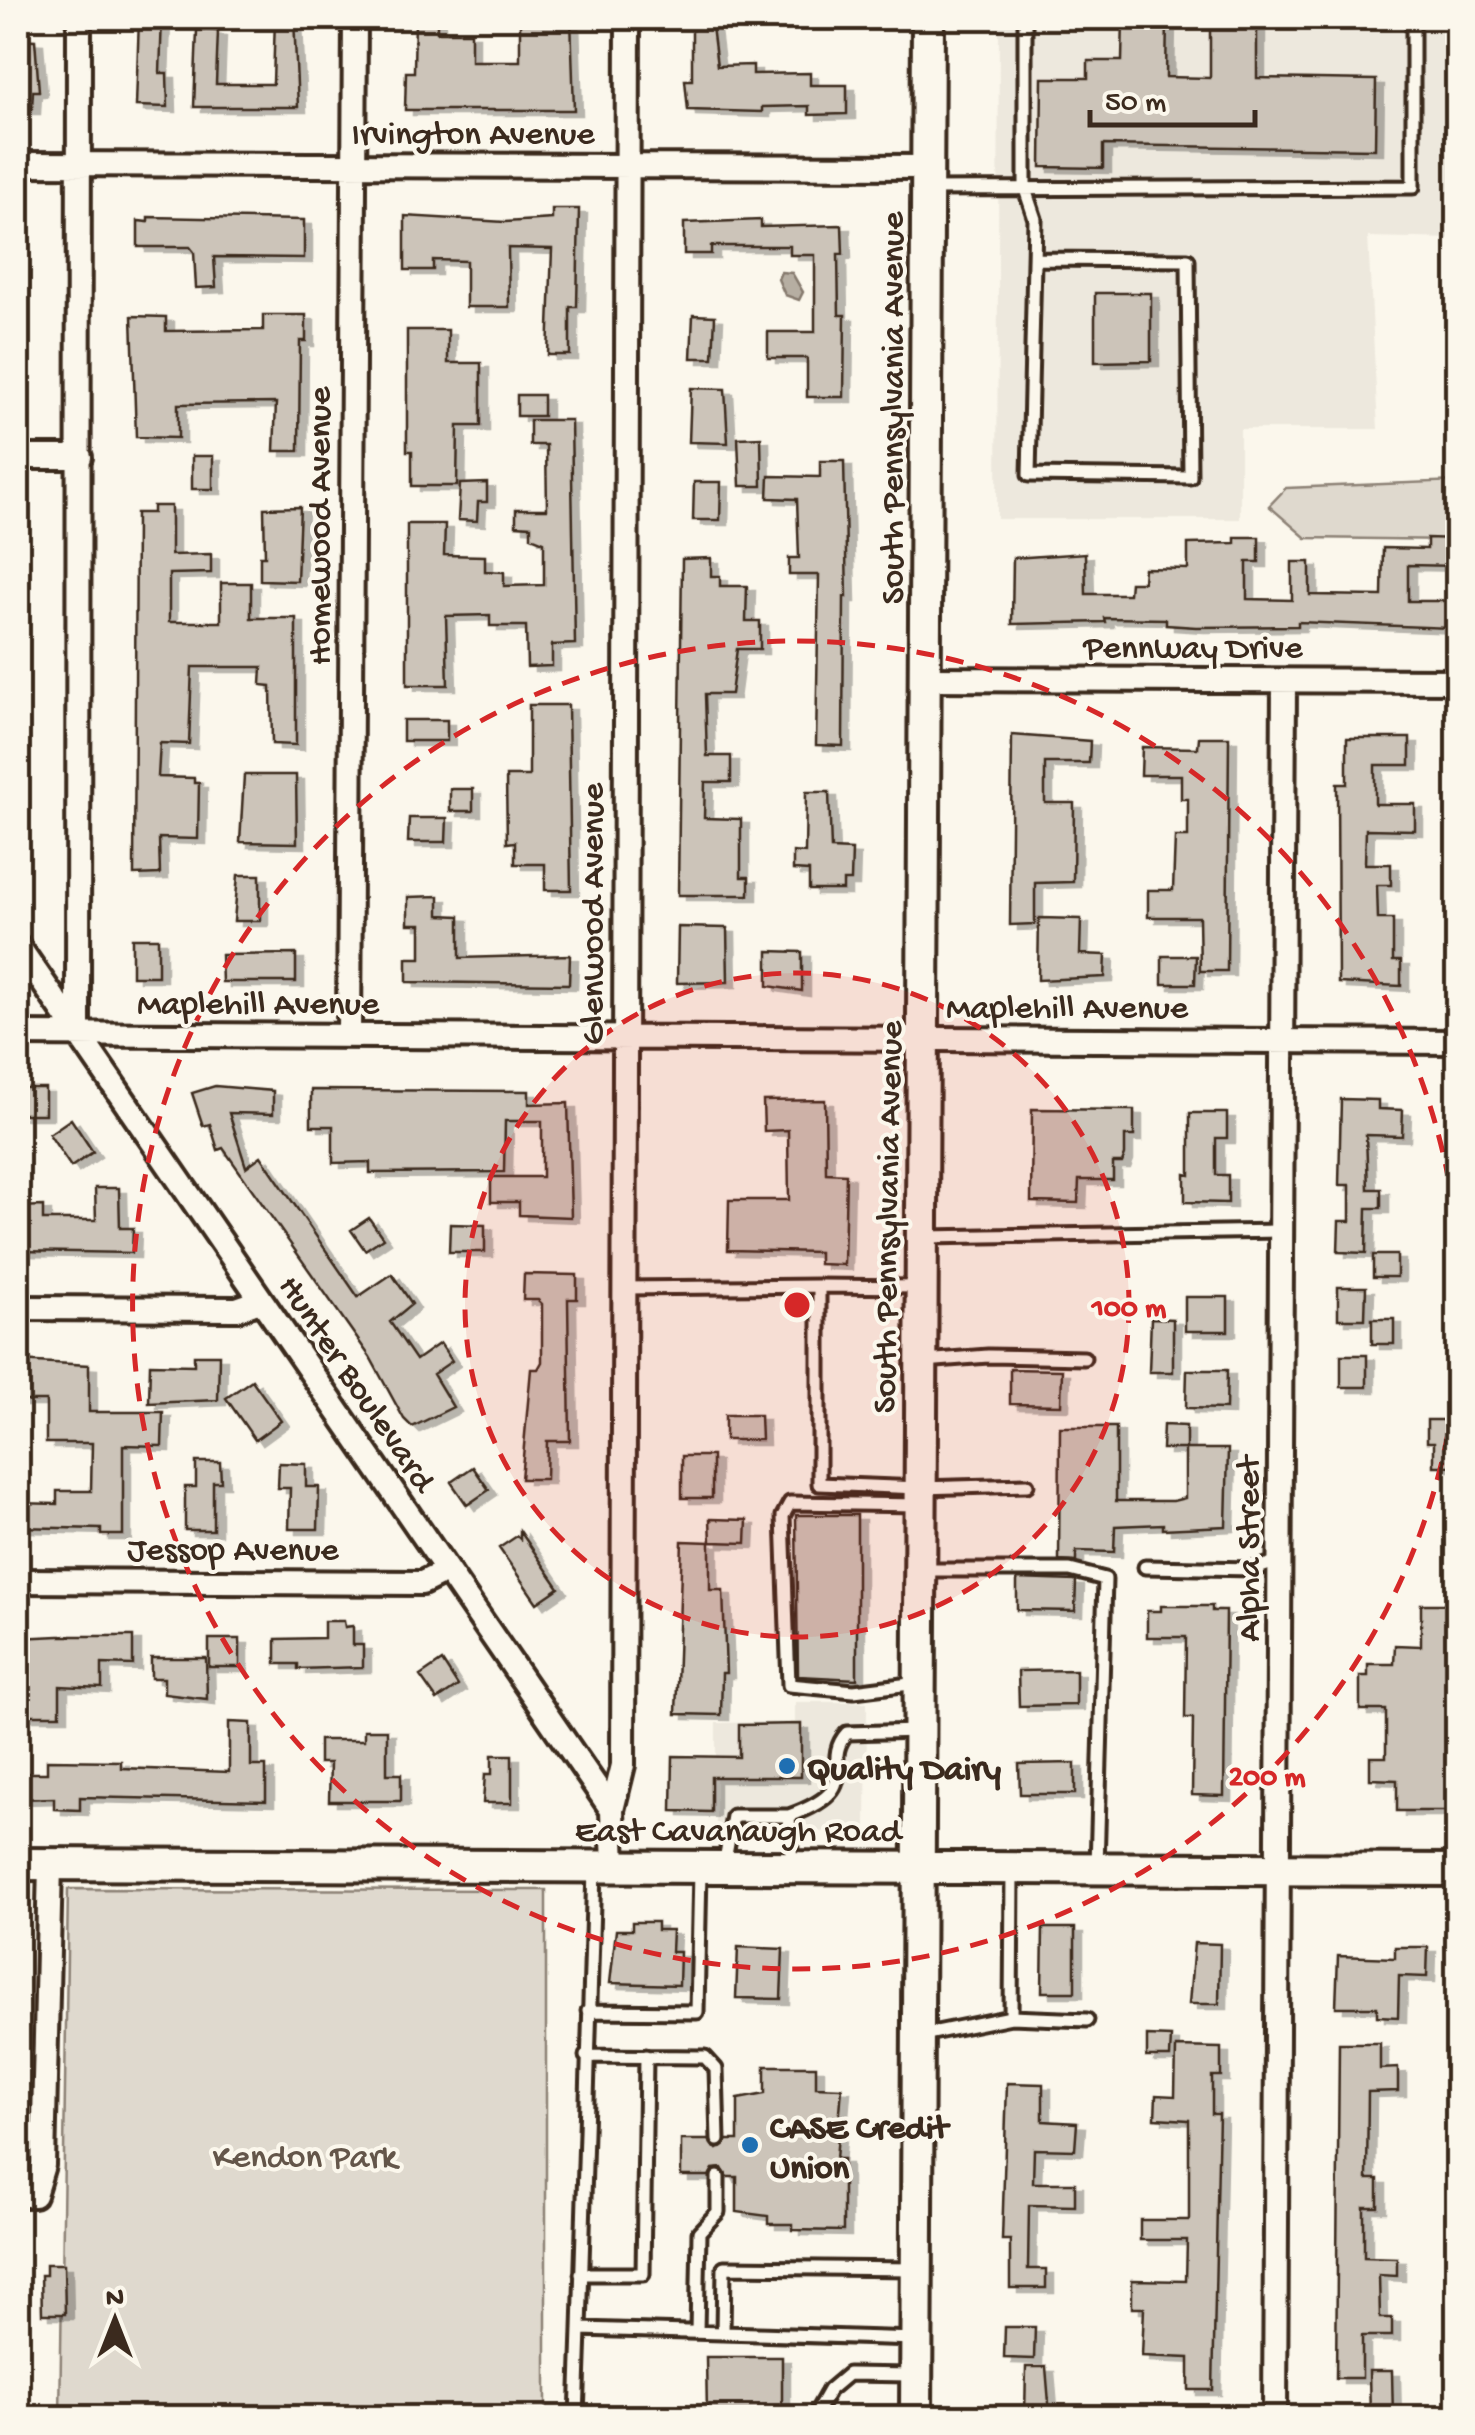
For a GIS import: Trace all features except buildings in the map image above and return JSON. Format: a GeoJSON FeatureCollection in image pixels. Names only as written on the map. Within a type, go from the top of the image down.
{"type":"FeatureCollection","features":[{"type":"Feature","properties":{"kind":"main road","name":"South Pennsylvania Avenue"},"geometry":{"type":"LineString","coordinates":[[916,2418],[920,1237],[926,1040],[928,678],[928,18]]}},
{"type":"Feature","properties":{"kind":"main road","name":"East Cavanaugh Road"},"geometry":{"type":"LineString","coordinates":[[18,1864],[1458,1870]]}},
{"type":"Feature","properties":{"kind":"street"},"geometry":{"type":"LineString","coordinates":[[78,1036],[79,18]]}},
{"type":"Feature","properties":{"kind":"street","name":"Homewood Avenue"},"geometry":{"type":"LineString","coordinates":[[349,1036],[355,18]]}},
{"type":"Feature","properties":{"kind":"street","name":"Glenwood Avenue"},"geometry":{"type":"LineString","coordinates":[[612,1810],[623,1765],[628,18]]}},
{"type":"Feature","properties":{"kind":"street","name":"Irvington Avenue"},"geometry":{"type":"LineString","coordinates":[[18,164],[626,166],[928,178]]}},
{"type":"Feature","properties":{"kind":"street"},"geometry":{"type":"LineString","coordinates":[[18,457],[80,457]]}},
{"type":"Feature","properties":{"kind":"street","name":"Pennway Drive"},"geometry":{"type":"LineString","coordinates":[[928,678],[1458,681]]}},
{"type":"Feature","properties":{"kind":"street","name":"Alpha Street"},"geometry":{"type":"LineString","coordinates":[[1275,2418],[1284,681]]}},
{"type":"Feature","properties":{"kind":"street","name":"Hunter Boulevard"},"geometry":{"type":"LineString","coordinates":[[18,946],[612,1810]]}},
{"type":"Feature","properties":{"kind":"street","name":"Maplehill Avenue"},"geometry":{"type":"LineString","coordinates":[[18,1034],[1458,1042]]}},
{"type":"Feature","properties":{"kind":"street"},"geometry":{"type":"LineString","coordinates":[[18,1308],[236,1309],[260,1301]]}},
{"type":"Feature","properties":{"kind":"street","name":"Jessop Avenue"},"geometry":{"type":"LineString","coordinates":[[18,1581],[422,1583],[446,1571]]}},
{"type":"Feature","properties":{"kind":"street"},"geometry":{"type":"LineString","coordinates":[[604,1866],[612,1810]]}},
{"type":"Feature","properties":{"kind":"street"},"geometry":{"type":"LineString","coordinates":[[26,2194],[43,2166],[50,1864]]}},
{"type":"Feature","properties":{"kind":"lane"},"geometry":{"type":"LineString","coordinates":[[1024,18],[1025,190],[1035,219],[1034,259],[1029,475],[1190,477],[1188,260],[1034,259]]}},
{"type":"Feature","properties":{"kind":"lane"},"geometry":{"type":"LineString","coordinates":[[928,178],[1025,190],[1413,187],[1413,18]]}},
{"type":"Feature","properties":{"kind":"lane"},"geometry":{"type":"LineString","coordinates":[[920,1237],[1282,1231]]}},
{"type":"Feature","properties":{"kind":"lane"},"geometry":{"type":"LineString","coordinates":[[818,1286],[819,1484],[920,1497]]}},
{"type":"Feature","properties":{"kind":"lane"},"geometry":{"type":"LineString","coordinates":[[623,1288],[920,1287]]}},
{"type":"Feature","properties":{"kind":"lane"},"geometry":{"type":"LineString","coordinates":[[920,1361],[988,1356],[1084,1358]]}},
{"type":"Feature","properties":{"kind":"lane"},"geometry":{"type":"LineString","coordinates":[[919,1683],[854,1691],[789,1686],[784,1516],[790,1503],[920,1497],[1027,1485]]}},
{"type":"Feature","properties":{"kind":"lane"},"geometry":{"type":"LineString","coordinates":[[1145,1567],[1255,1569],[1281,1560]]}},
{"type":"Feature","properties":{"kind":"lane"},"geometry":{"type":"LineString","coordinates":[[920,1570],[1070,1570],[1105,1579],[1097,1867]]}},
{"type":"Feature","properties":{"kind":"lane"},"geometry":{"type":"LineString","coordinates":[[588,2011],[698,2012],[712,1866],[733,1816],[790,1816],[820,1805],[834,1791],[841,1740],[847,1733],[919,1731]]}},
{"type":"Feature","properties":{"kind":"lane"},"geometry":{"type":"LineString","coordinates":[[790,1816],[792,1866]]}},
{"type":"Feature","properties":{"kind":"lane"},"geometry":{"type":"LineString","coordinates":[[577,2418],[588,2011],[604,1866]]}},
{"type":"Feature","properties":{"kind":"lane"},"geometry":{"type":"LineString","coordinates":[[1011,2017],[1012,1866]]}},
{"type":"Feature","properties":{"kind":"lane"},"geometry":{"type":"LineString","coordinates":[[918,2036],[1011,2017],[1086,2020]]}},
{"type":"Feature","properties":{"kind":"lane"},"geometry":{"type":"LineString","coordinates":[[586,2056],[705,2057],[716,2069],[718,2140]]}},
{"type":"Feature","properties":{"kind":"lane"},"geometry":{"type":"LineString","coordinates":[[581,2274],[643,2274],[646,2056]]}},
{"type":"Feature","properties":{"kind":"lane"},"geometry":{"type":"LineString","coordinates":[[697,2332],[699,2232],[718,2212],[718,2176]]}},
{"type":"Feature","properties":{"kind":"lane"},"geometry":{"type":"LineString","coordinates":[[723,2332],[724,2266],[917,2270]]}},
{"type":"Feature","properties":{"kind":"lane"},"geometry":{"type":"LineString","coordinates":[[580,2328],[916,2339]]}},
{"type":"Feature","properties":{"kind":"lane"},"geometry":{"type":"LineString","coordinates":[[813,2418],[830,2390],[848,2374],[916,2375]]}},
{"type":"Feature","properties":{"kind":"shaded area"},"geometry":{"type":"Polygon","coordinates":[[[999,18],[1457,18],[1457,239],[1368,237],[1378,429],[1240,429],[1240,519],[997,519],[999,18]]]}},
{"type":"Feature","properties":{"kind":"shaded area"},"geometry":{"type":"Polygon","coordinates":[[[781,272],[792,273],[803,292],[799,300],[785,295],[778,279],[781,272]]]}},
{"type":"Feature","properties":{"kind":"shaded area"},"geometry":{"type":"Polygon","coordinates":[[[795,1702],[867,1702],[866,1832],[716,1831],[716,1723],[795,1722],[795,1702]]]}},
{"type":"Feature","properties":{"kind":"green space"},"geometry":{"type":"Polygon","coordinates":[[[1457,481],[1457,540],[1306,538],[1269,506],[1286,488],[1457,481]]]}},
{"type":"Feature","properties":{"kind":"green space","name":"Kendon Park"},"geometry":{"type":"Polygon","coordinates":[[[68,1889],[546,1890],[546,2417],[60,2418],[68,1889]]]}},
{"type":"Feature","properties":{"kind":"place","name":"Quality Dairy"},"geometry":{"type":"Point","coordinates":[787,1766]}},
{"type":"Feature","properties":{"kind":"place","name":"CASE Credit Union"},"geometry":{"type":"Point","coordinates":[750,2145]}}]}
